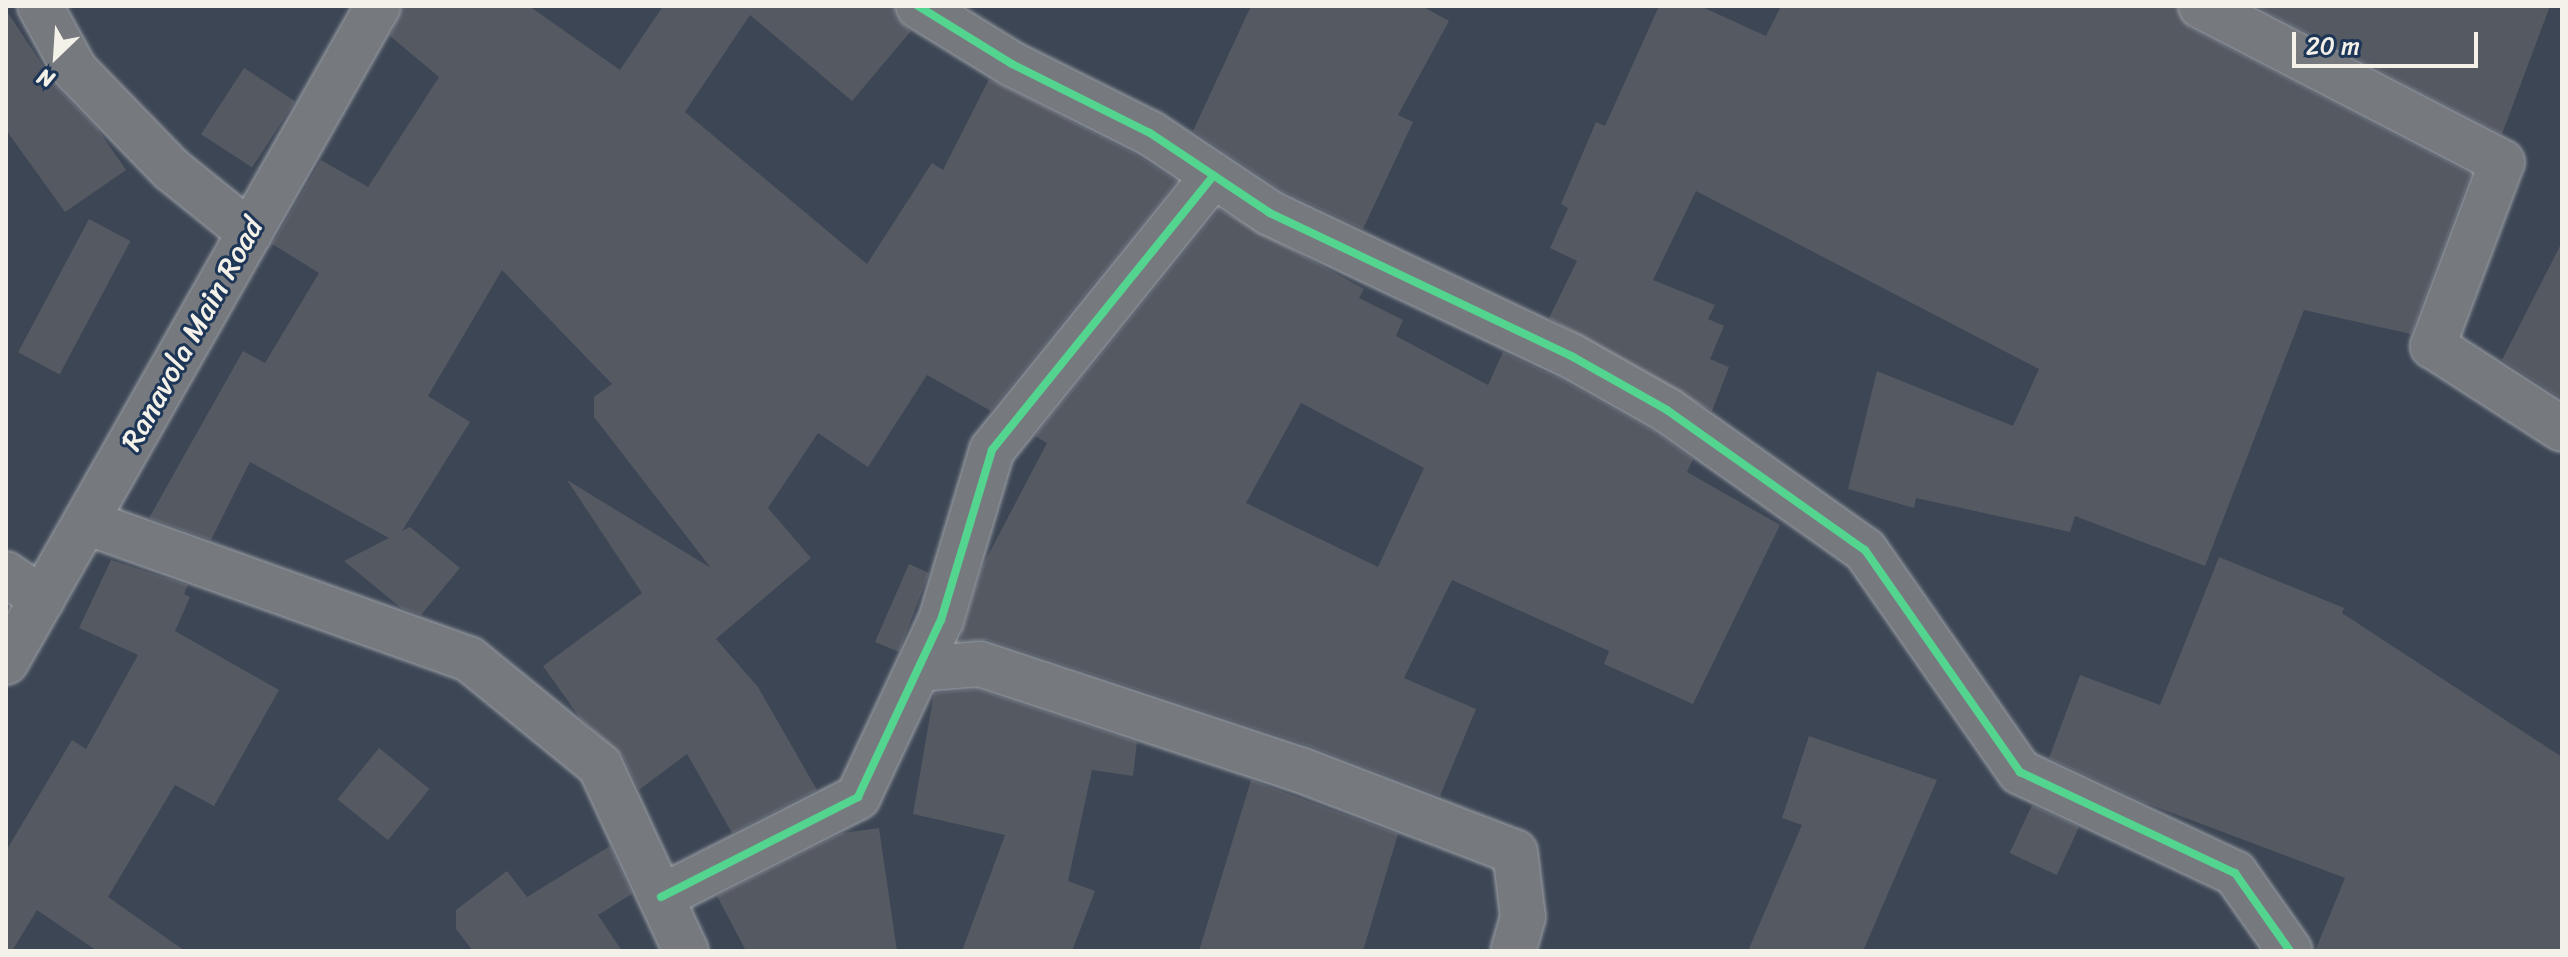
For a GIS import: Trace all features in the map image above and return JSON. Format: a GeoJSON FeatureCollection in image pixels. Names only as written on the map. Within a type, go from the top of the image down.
{"type":"FeatureCollection","features":[{"type":"Feature","properties":{"kind":"street"},"geometry":{"type":"LineString","coordinates":[[40,6],[75,70],[172,170],[250,233]]}},
{"type":"Feature","properties":{"kind":"street","name":"Ranavola Main Road"},"geometry":{"type":"LineString","coordinates":[[6,662],[378,6]]}},
{"type":"Feature","properties":{"kind":"street"},"geometry":{"type":"LineString","coordinates":[[918,6],[1012,64],[1150,133],[1270,213],[1573,357],[1667,410],[1865,550],[2020,772],[2235,873],[2290,951]]}},
{"type":"Feature","properties":{"kind":"street"},"geometry":{"type":"LineString","coordinates":[[2201,6],[2502,162],[2433,346],[2562,429]]}},
{"type":"Feature","properties":{"kind":"street"},"geometry":{"type":"LineString","coordinates":[[661,897],[858,797],[941,620],[992,450],[1214,175]]}},
{"type":"Feature","properties":{"kind":"street"},"geometry":{"type":"LineString","coordinates":[[86,522],[469,659],[600,766],[686,951]]}},
{"type":"Feature","properties":{"kind":"street"},"geometry":{"type":"LineString","coordinates":[[6,574],[42,599]]}},
{"type":"Feature","properties":{"kind":"street"},"geometry":{"type":"LineString","coordinates":[[918,669],[980,664],[1301,770],[1515,852],[1523,917],[1513,951]]}},
{"type":"Feature","properties":{"kind":"building"},"geometry":{"type":"Polygon","coordinates":[[[403,6],[529,6],[620,70],[663,6],[893,6],[896,18],[911,31],[852,101],[750,15],[685,112],[867,264],[932,163],[943,170],[989,79],[1137,155],[1177,181],[991,411],[927,375],[868,467],[818,433],[768,508],[811,558],[716,639],[758,687],[817,790],[732,833],[687,754],[639,790],[622,755],[580,718],[543,666],[642,593],[567,480],[711,568],[594,417],[594,397],[612,384],[502,270],[428,396],[470,422],[402,531],[410,527],[460,568],[421,615],[401,608],[344,561],[389,538],[250,462],[211,540],[149,518],[243,351],[265,363],[319,273],[272,244],[321,160],[368,187],[439,77],[390,36],[403,6]]]}},
{"type":"Feature","properties":{"kind":"building"},"geometry":{"type":"Polygon","coordinates":[[[1251,6],[1422,6],[1449,21],[1398,115],[1413,122],[1363,229],[1282,191],[1193,131],[1251,6]]]}},
{"type":"Feature","properties":{"kind":"building"},"geometry":{"type":"Polygon","coordinates":[[[1659,6],[1700,6],[1766,36],[1781,6],[2176,6],[2190,28],[2471,174],[2411,334],[2304,310],[2205,566],[2075,516],[2070,532],[1916,498],[1914,508],[1848,489],[1877,371],[2013,426],[2039,369],[1696,191],[1653,280],[1715,305],[1708,319],[1724,326],[1710,359],[1729,367],[1712,411],[1549,318],[1577,261],[1550,248],[1568,208],[1561,204],[1596,122],[1605,126],[1659,6]]]}},
{"type":"Feature","properties":{"kind":"building"},"geometry":{"type":"Polygon","coordinates":[[[2255,6],[2550,6],[2502,134],[2255,6]]]}},
{"type":"Feature","properties":{"kind":"building"},"geometry":{"type":"Polygon","coordinates":[[[6,10],[57,87],[97,128],[126,170],[65,212],[6,130],[6,10]]]}},
{"type":"Feature","properties":{"kind":"building"},"geometry":{"type":"Polygon","coordinates":[[[244,68],[295,101],[252,167],[201,134],[244,68]]]}},
{"type":"Feature","properties":{"kind":"building"},"geometry":{"type":"Polygon","coordinates":[[[1219,209],[1364,289],[1359,298],[1403,320],[1396,336],[1488,385],[1503,352],[1561,379],[1654,431],[1693,459],[1687,472],[1780,525],[1693,704],[1604,664],[1609,651],[1452,580],[1404,678],[1476,709],[1440,796],[1309,746],[988,640],[959,641],[983,565],[1047,443],[1035,436],[1219,209]],[[1301,403],[1246,503],[1378,567],[1424,468],[1301,403]]]}},
{"type":"Feature","properties":{"kind":"building"},"geometry":{"type":"Polygon","coordinates":[[[89,219],[130,241],[60,374],[18,352],[89,219]]]}},
{"type":"Feature","properties":{"kind":"building"},"geometry":{"type":"Polygon","coordinates":[[[2562,242],[2562,399],[2502,360],[2562,242]]]}},
{"type":"Feature","properties":{"kind":"building"},"geometry":{"type":"Polygon","coordinates":[[[2219,557],[2344,608],[2342,613],[2562,757],[2562,951],[2315,951],[2345,878],[2143,802],[2049,758],[2080,675],[2160,705],[2219,557]]]}},
{"type":"Feature","properties":{"kind":"building"},"geometry":{"type":"Polygon","coordinates":[[[111,560],[188,585],[184,594],[190,597],[175,631],[279,690],[214,806],[175,785],[108,897],[185,951],[97,951],[37,910],[12,951],[6,951],[6,851],[72,740],[86,749],[138,655],[79,628],[111,560]]]}},
{"type":"Feature","properties":{"kind":"building"},"geometry":{"type":"Polygon","coordinates":[[[909,564],[929,573],[899,652],[875,642],[909,564]]]}},
{"type":"Feature","properties":{"kind":"building"},"geometry":{"type":"Polygon","coordinates":[[[977,689],[1137,742],[1133,776],[1092,770],[1068,881],[1095,891],[1072,951],[962,951],[1005,835],[913,814],[934,693],[977,689]]]}},
{"type":"Feature","properties":{"kind":"building"},"geometry":{"type":"Polygon","coordinates":[[[1809,736],[1937,780],[1863,951],[1748,951],[1802,825],[1782,818],[1809,736]]]}},
{"type":"Feature","properties":{"kind":"building"},"geometry":{"type":"Polygon","coordinates":[[[379,748],[430,789],[388,840],[337,799],[379,748]]]}},
{"type":"Feature","properties":{"kind":"building"},"geometry":{"type":"Polygon","coordinates":[[[1251,780],[1398,834],[1363,951],[1199,951],[1251,780]]]}},
{"type":"Feature","properties":{"kind":"building"},"geometry":{"type":"Polygon","coordinates":[[[2032,805],[2079,827],[2057,875],[2010,853],[2032,805]]]}},
{"type":"Feature","properties":{"kind":"building"},"geometry":{"type":"Polygon","coordinates":[[[879,828],[897,951],[746,951],[717,896],[842,833],[879,828]]]}},
{"type":"Feature","properties":{"kind":"building"},"geometry":{"type":"Polygon","coordinates":[[[610,846],[632,894],[598,915],[622,951],[473,951],[456,929],[456,910],[507,871],[527,897],[610,846]]]}},
{"type":"Feature","properties":{"kind":"cycle path"},"geometry":{"type":"LineString","coordinates":[[918,6],[1012,64],[1150,133],[1270,213],[1573,357],[1667,410],[1865,550],[2020,772],[2235,873],[2290,951]]}},
{"type":"Feature","properties":{"kind":"cycle path"},"geometry":{"type":"LineString","coordinates":[[661,897],[858,797],[941,620],[992,450],[1214,175]]}}]}
